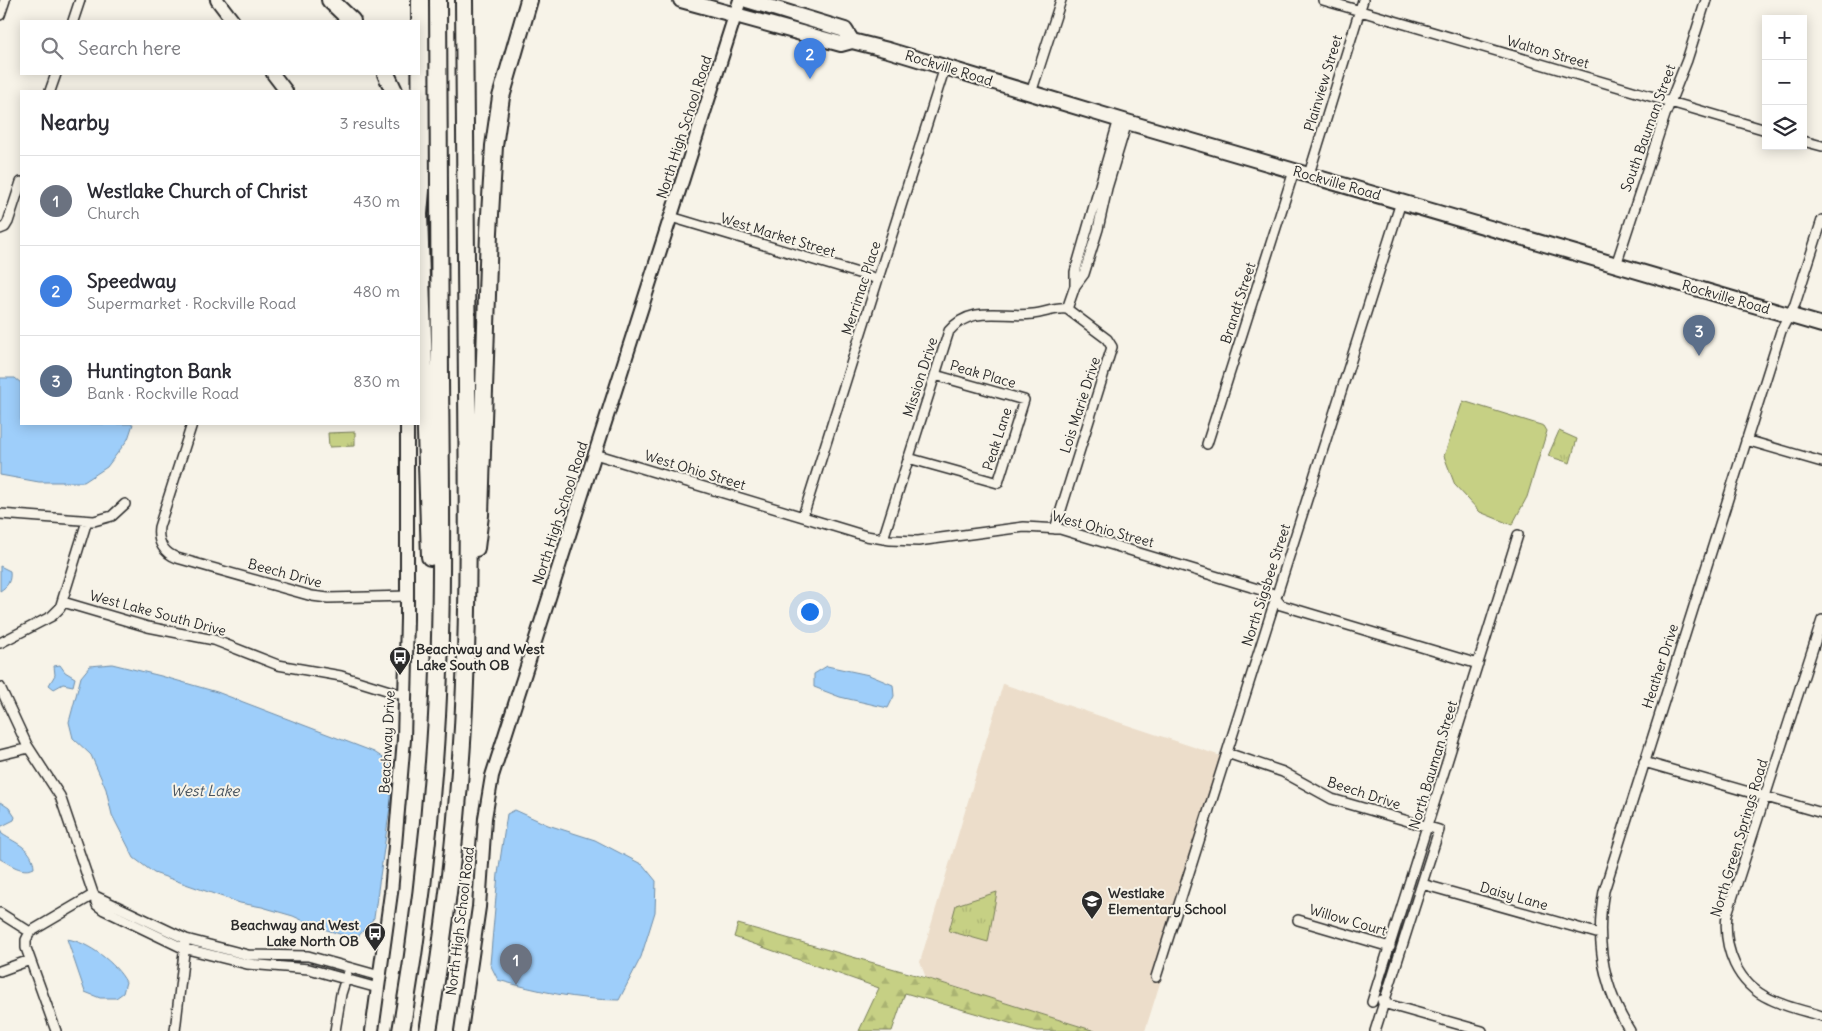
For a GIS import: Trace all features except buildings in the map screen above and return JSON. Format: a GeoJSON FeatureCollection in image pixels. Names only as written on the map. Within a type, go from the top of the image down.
{"type":"FeatureCollection","features":[{"type":"Feature","properties":{"kind":"highway"},"geometry":{"type":"LineString","coordinates":[[330,0],[351,20]]}},
{"type":"Feature","properties":{"kind":"highway"},"geometry":{"type":"LineString","coordinates":[[420,0],[420,201]]}},
{"type":"Feature","properties":{"kind":"highway"},"geometry":{"type":"LineString","coordinates":[[401,1031],[417,923],[437,714],[441,602],[438,0]]}},
{"type":"Feature","properties":{"kind":"highway"},"geometry":{"type":"LineString","coordinates":[[428,1031],[446,908],[453,842],[463,728],[467,628],[468,481],[464,0]]}},
{"type":"Feature","properties":{"kind":"highway"},"geometry":{"type":"LineString","coordinates":[[467,628],[480,515],[494,146],[501,97],[529,0]]}},
{"type":"Feature","properties":{"kind":"highway"},"geometry":{"type":"LineString","coordinates":[[386,75],[394,90]]}},
{"type":"Feature","properties":{"kind":"highway"},"geometry":{"type":"LineString","coordinates":[[420,244],[430,562],[441,602]]}},
{"type":"Feature","properties":{"kind":"main road","name":"Rockville Road"},"geometry":{"type":"LineString","coordinates":[[681,0],[841,44],[852,41],[945,67],[1123,121],[1822,325]]}},
{"type":"Feature","properties":{"kind":"main road","name":"Rockville Road"},"geometry":{"type":"LineString","coordinates":[[747,0],[845,30],[852,41]]}},
{"type":"Feature","properties":{"kind":"street"},"geometry":{"type":"LineString","coordinates":[[0,15],[5,0]]}},
{"type":"Feature","properties":{"kind":"street"},"geometry":{"type":"LineString","coordinates":[[73,20],[80,0]]}},
{"type":"Feature","properties":{"kind":"street"},"geometry":{"type":"LineString","coordinates":[[217,0],[233,20]]}},
{"type":"Feature","properties":{"kind":"street","name":"North High School Road"},"geometry":{"type":"LineString","coordinates":[[461,1031],[480,900],[485,818],[490,786],[740,0]]}},
{"type":"Feature","properties":{"kind":"street"},"geometry":{"type":"LineString","coordinates":[[1031,93],[1061,0]]}},
{"type":"Feature","properties":{"kind":"street","name":"Walton Street"},"geometry":{"type":"LineString","coordinates":[[1323,0],[1762,129]]}},
{"type":"Feature","properties":{"kind":"street","name":"Plainview Street"},"geometry":{"type":"LineString","coordinates":[[1308,174],[1363,0]]}},
{"type":"Feature","properties":{"kind":"street","name":"South Bauman Street"},"geometry":{"type":"LineString","coordinates":[[1616,265],[1656,141],[1687,60],[1706,0]]}},
{"type":"Feature","properties":{"kind":"street","name":"Merrimac Place"},"geometry":{"type":"LineString","coordinates":[[803,516],[945,67]]}},
{"type":"Feature","properties":{"kind":"street"},"geometry":{"type":"LineString","coordinates":[[50,90],[56,75]]}},
{"type":"Feature","properties":{"kind":"street"},"geometry":{"type":"LineString","coordinates":[[274,75],[285,90]]}},
{"type":"Feature","properties":{"kind":"street"},"geometry":{"type":"LineString","coordinates":[[1067,309],[1075,286],[1084,274],[1098,229],[1123,121]]}},
{"type":"Feature","properties":{"kind":"street"},"geometry":{"type":"LineString","coordinates":[[1807,142],[1822,146]]}},
{"type":"Feature","properties":{"kind":"street","name":"Brandt Street"},"geometry":{"type":"LineString","coordinates":[[1207,444],[1294,170]]}},
{"type":"Feature","properties":{"kind":"street"},"geometry":{"type":"LineString","coordinates":[[0,229],[6,226],[8,222],[20,185]]}},
{"type":"Feature","properties":{"kind":"street","name":"North Sigsbee Street"},"geometry":{"type":"LineString","coordinates":[[1156,977],[1402,202]]}},
{"type":"Feature","properties":{"kind":"street","name":"West Market Street"},"geometry":{"type":"LineString","coordinates":[[671,218],[878,279]]}},
{"type":"Feature","properties":{"kind":"street","name":"Heather Drive"},"geometry":{"type":"LineString","coordinates":[[1627,1030],[1607,982],[1602,959],[1600,934],[1602,902],[1609,871],[1782,326],[1796,299],[1822,220]]}},
{"type":"Feature","properties":{"kind":"street","name":"Mission Drive"},"geometry":{"type":"LineString","coordinates":[[883,539],[949,331],[965,318],[979,313],[1024,315],[1060,308],[1067,309]]}},
{"type":"Feature","properties":{"kind":"street","name":"Lois Marie Drive"},"geometry":{"type":"LineString","coordinates":[[1055,528],[1112,347],[1107,339],[1067,309]]}},
{"type":"Feature","properties":{"kind":"street","name":"Peak Place"},"geometry":{"type":"LineString","coordinates":[[935,375],[1024,400]]}},
{"type":"Feature","properties":{"kind":"street","name":"Peak Lane"},"geometry":{"type":"LineString","coordinates":[[908,458],[998,484],[1024,400]]}},
{"type":"Feature","properties":{"kind":"street","name":"Beech Drive"},"geometry":{"type":"LineString","coordinates":[[192,425],[159,527],[159,540],[167,552],[177,558],[312,596],[328,598],[408,596]]}},
{"type":"Feature","properties":{"kind":"street","name":"Beachway Drive"},"geometry":{"type":"LineString","coordinates":[[372,1031],[391,893],[404,739],[408,596],[408,425]]}},
{"type":"Feature","properties":{"kind":"street"},"geometry":{"type":"LineString","coordinates":[[1746,440],[1822,462]]}},
{"type":"Feature","properties":{"kind":"street","name":"West Ohio Street"},"geometry":{"type":"LineString","coordinates":[[595,454],[866,536],[883,539],[918,541],[1024,527],[1055,528],[1271,593],[1281,604],[1478,664]]}},
{"type":"Feature","properties":{"kind":"street"},"geometry":{"type":"LineString","coordinates":[[0,514],[87,521],[102,520],[112,516],[126,504]]}},
{"type":"Feature","properties":{"kind":"street"},"geometry":{"type":"LineString","coordinates":[[0,643],[54,615],[60,608],[87,521]]}},
{"type":"Feature","properties":{"kind":"street","name":"North Bauman Street"},"geometry":{"type":"LineString","coordinates":[[1372,1002],[1518,535]]}},
{"type":"Feature","properties":{"kind":"street","name":"West Lake South Drive"},"geometry":{"type":"LineString","coordinates":[[63,602],[148,627],[214,640],[278,666],[341,676],[406,696]]}},
{"type":"Feature","properties":{"kind":"street","name":"North Green Springs Road"},"geometry":{"type":"LineString","coordinates":[[1822,620],[1727,914],[1726,932],[1728,948],[1738,971],[1748,984],[1762,995],[1778,1003],[1822,1014]]}},
{"type":"Feature","properties":{"kind":"street"},"geometry":{"type":"LineString","coordinates":[[0,687],[29,748],[60,796],[93,895]]}},
{"type":"Feature","properties":{"kind":"street"},"geometry":{"type":"LineString","coordinates":[[0,755],[29,748]]}},
{"type":"Feature","properties":{"kind":"street","name":"Beech Drive"},"geometry":{"type":"LineString","coordinates":[[1227,753],[1283,772],[1332,799],[1439,830]]}},
{"type":"Feature","properties":{"kind":"street"},"geometry":{"type":"LineString","coordinates":[[1644,762],[1822,813]]}},
{"type":"Feature","properties":{"kind":"street","name":"North Bauman Street"},"geometry":{"type":"LineString","coordinates":[[1374,1031],[1439,830]]}},
{"type":"Feature","properties":{"kind":"street","name":"Daisy Lane"},"geometry":{"type":"LineString","coordinates":[[1422,884],[1600,934]]}},
{"type":"Feature","properties":{"kind":"street"},"geometry":{"type":"LineString","coordinates":[[56,1031],[30,960],[26,942],[30,932],[93,895],[103,898],[185,944],[247,964],[309,969],[346,979],[379,982]]}},
{"type":"Feature","properties":{"kind":"street"},"geometry":{"type":"LineString","coordinates":[[0,913],[30,932]]}},
{"type":"Feature","properties":{"kind":"street","name":"Willow Court"},"geometry":{"type":"LineString","coordinates":[[1298,920],[1390,947]]}},
{"type":"Feature","properties":{"kind":"street"},"geometry":{"type":"LineString","coordinates":[[185,944],[248,955],[304,955],[349,968],[379,982]]}},
{"type":"Feature","properties":{"kind":"street"},"geometry":{"type":"LineString","coordinates":[[175,1031],[185,944]]}},
{"type":"Feature","properties":{"kind":"street"},"geometry":{"type":"LineString","coordinates":[[0,970],[30,960]]}},
{"type":"Feature","properties":{"kind":"street"},"geometry":{"type":"LineString","coordinates":[[336,1031],[341,994],[349,968]]}},
{"type":"Feature","properties":{"kind":"street"},"geometry":{"type":"LineString","coordinates":[[1377,988],[1383,1003],[1482,1031]]}},
{"type":"Feature","properties":{"kind":"shaded area"},"geometry":{"type":"Polygon","coordinates":[[[1003,684],[1230,759],[1145,1031],[1095,1031],[926,978],[920,962],[1003,684]]]}},
{"type":"Feature","properties":{"kind":"green space"},"geometry":{"type":"Polygon","coordinates":[[[1463,401],[1544,426],[1547,431],[1527,497],[1512,525],[1480,512],[1455,485],[1444,456],[1463,401]]]}},
{"type":"Feature","properties":{"kind":"green space"},"geometry":{"type":"Polygon","coordinates":[[[1559,431],[1577,439],[1570,463],[1548,456],[1559,431]]]}},
{"type":"Feature","properties":{"kind":"green space"},"geometry":{"type":"Polygon","coordinates":[[[355,432],[355,446],[329,447],[328,433],[355,432]]]}},
{"type":"Feature","properties":{"kind":"green space"},"geometry":{"type":"Polygon","coordinates":[[[997,892],[988,942],[949,931],[956,905],[997,892]]]}},
{"type":"Feature","properties":{"kind":"green space"},"geometry":{"type":"Polygon","coordinates":[[[738,924],[926,978],[1095,1031],[1037,1031],[905,993],[892,1031],[859,1031],[879,988],[734,937],[738,924]]]}},
{"type":"Feature","properties":{"kind":"water"},"geometry":{"type":"Polygon","coordinates":[[[0,378],[15,378],[20,382],[20,425],[133,425],[128,439],[107,467],[84,482],[39,482],[0,475],[0,378]]]}},
{"type":"Feature","properties":{"kind":"water"},"geometry":{"type":"Polygon","coordinates":[[[0,566],[10,571],[10,578],[5,587],[0,591],[0,566]]]}},
{"type":"Feature","properties":{"kind":"water","name":"West Lake"},"geometry":{"type":"Polygon","coordinates":[[[112,664],[217,692],[374,752],[391,763],[391,800],[374,918],[356,939],[317,927],[293,916],[240,903],[154,873],[134,858],[112,815],[106,789],[91,755],[73,738],[69,722],[81,677],[90,666],[112,664]]]}},
{"type":"Feature","properties":{"kind":"water"},"geometry":{"type":"Polygon","coordinates":[[[60,665],[65,672],[75,678],[73,686],[63,684],[54,689],[49,685],[55,675],[54,666],[60,665]]]}},
{"type":"Feature","properties":{"kind":"water"},"geometry":{"type":"Polygon","coordinates":[[[827,666],[869,675],[893,685],[894,696],[888,708],[840,697],[814,687],[814,674],[827,666]]]}},
{"type":"Feature","properties":{"kind":"water"},"geometry":{"type":"Polygon","coordinates":[[[0,802],[9,808],[15,817],[14,820],[0,827],[0,802]]]}},
{"type":"Feature","properties":{"kind":"water"},"geometry":{"type":"Polygon","coordinates":[[[515,810],[548,825],[595,840],[643,865],[656,881],[655,912],[641,957],[619,1000],[603,1000],[558,994],[498,980],[490,964],[498,874],[507,814],[515,810]]]}},
{"type":"Feature","properties":{"kind":"water"},"geometry":{"type":"Polygon","coordinates":[[[0,830],[2,834],[27,851],[31,856],[34,868],[30,870],[21,869],[0,859],[0,830]]]}},
{"type":"Feature","properties":{"kind":"water"},"geometry":{"type":"Polygon","coordinates":[[[67,939],[84,944],[101,954],[116,968],[126,982],[123,993],[116,998],[100,998],[85,992],[67,939]]]}},
{"type":"Feature","properties":{"kind":"place","name":"Speedway"},"geometry":{"type":"Point","coordinates":[810,79]}},
{"type":"Feature","properties":{"kind":"place","name":"Huntington Bank"},"geometry":{"type":"Point","coordinates":[1699,356]}},
{"type":"Feature","properties":{"kind":"place","name":"Beachway and West Lake South OB"},"geometry":{"type":"Point","coordinates":[400,676]}},
{"type":"Feature","properties":{"kind":"place","name":"Westlake Elementary School"},"geometry":{"type":"Point","coordinates":[1092,920]}},
{"type":"Feature","properties":{"kind":"place","name":"Beachway and West Lake North OB"},"geometry":{"type":"Point","coordinates":[375,952]}},
{"type":"Feature","properties":{"kind":"place","name":"Westlake Church of Christ"},"geometry":{"type":"Point","coordinates":[516,985]}}]}
